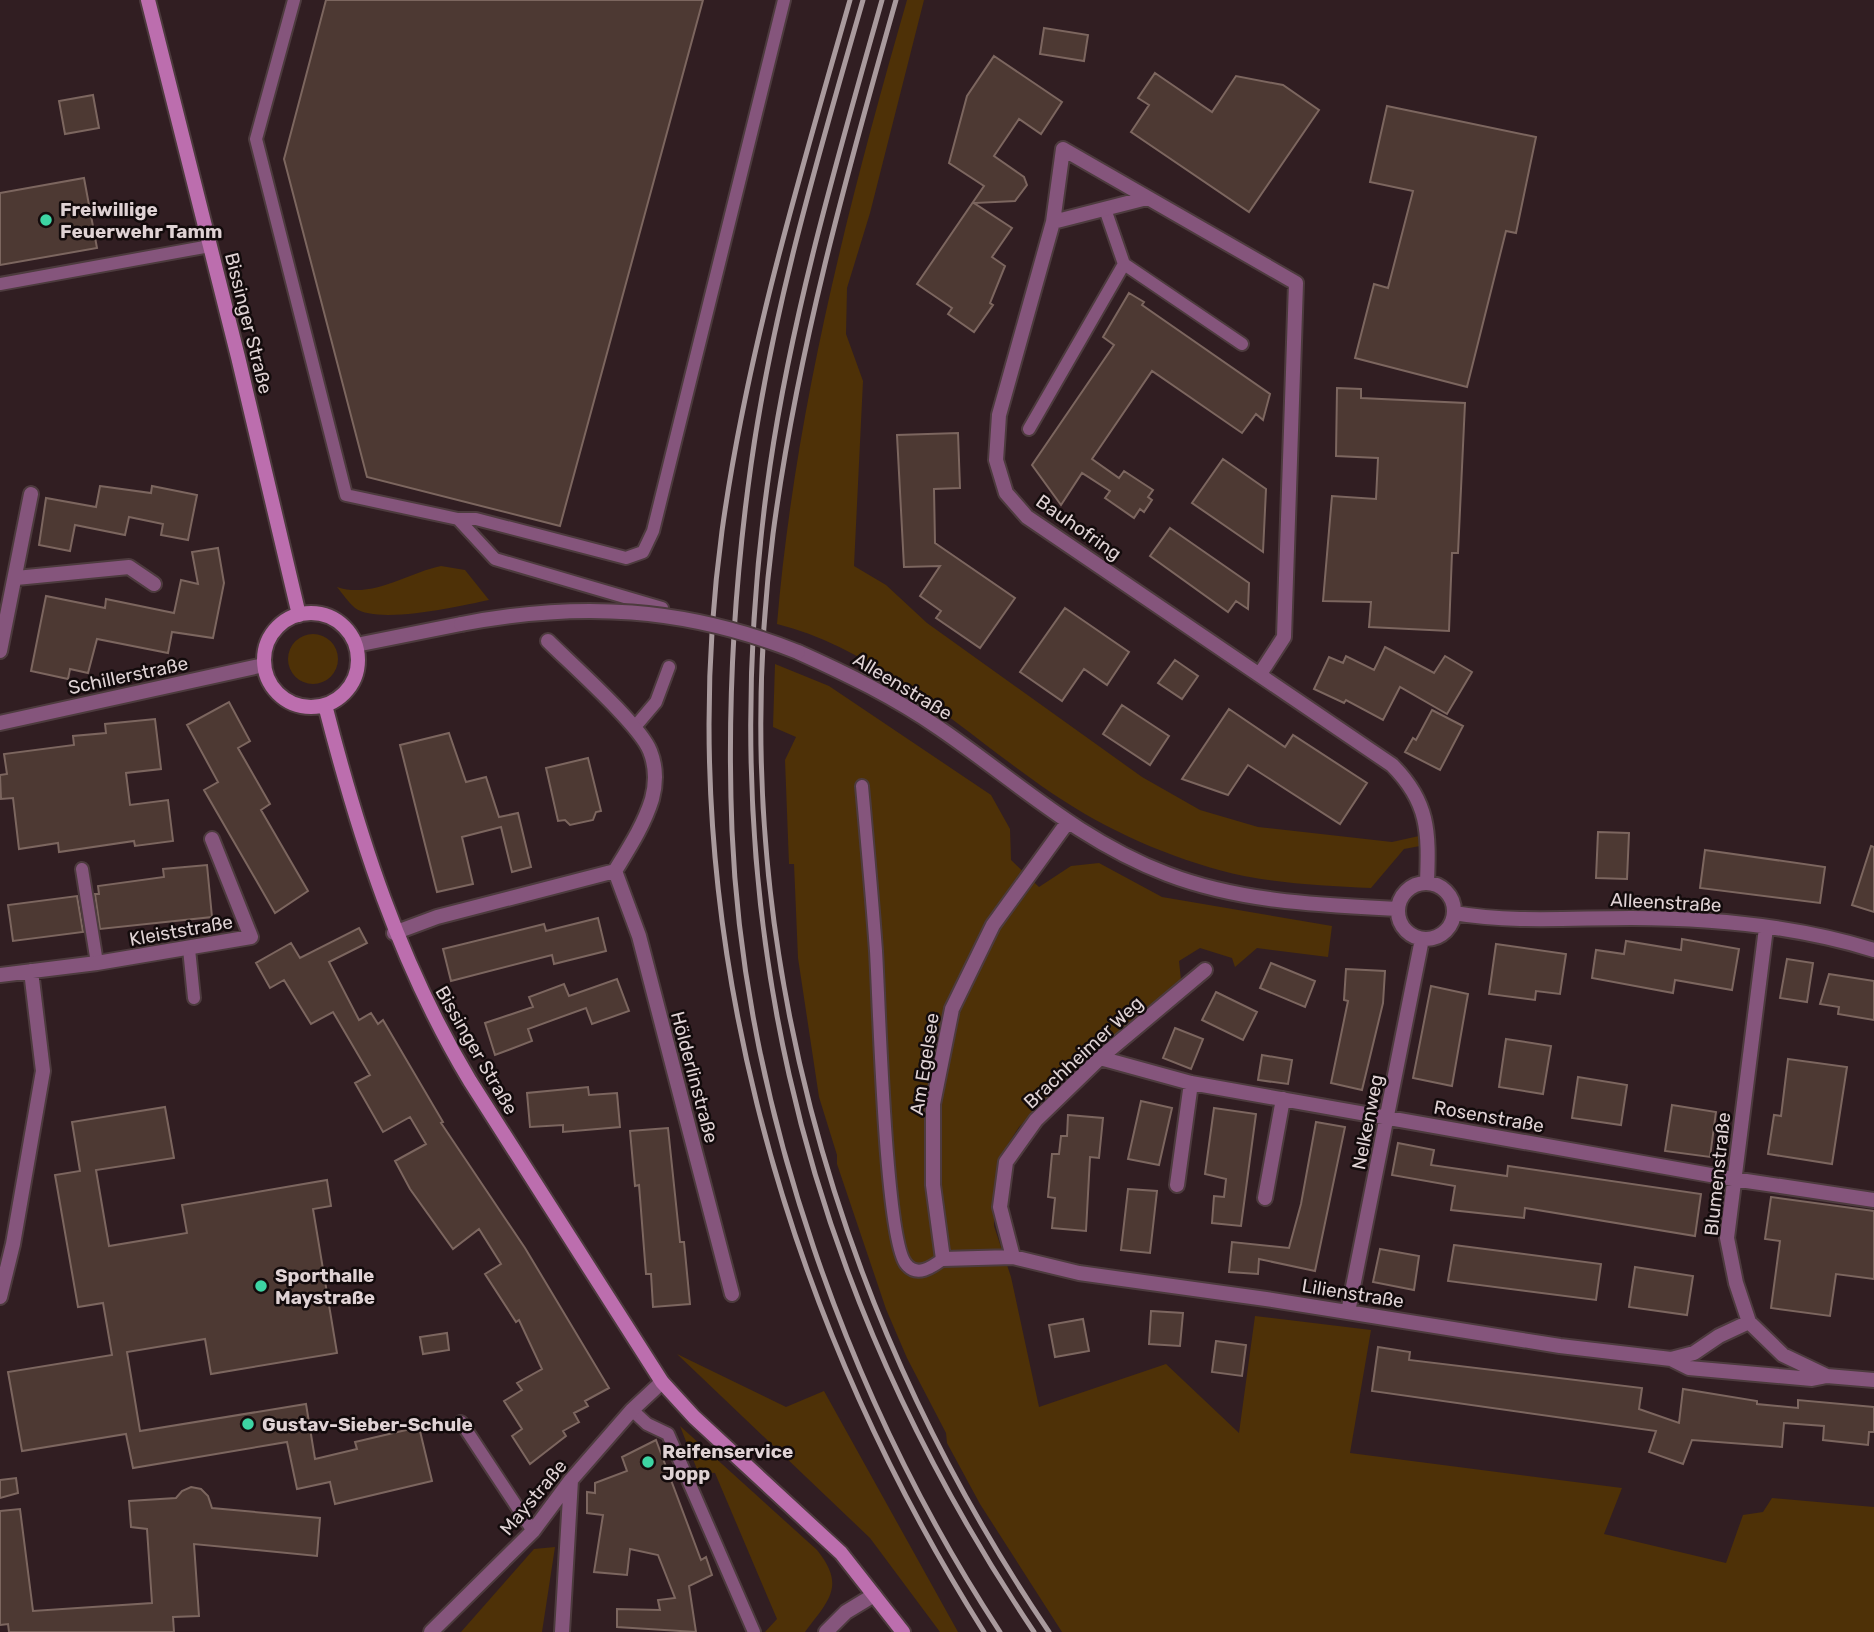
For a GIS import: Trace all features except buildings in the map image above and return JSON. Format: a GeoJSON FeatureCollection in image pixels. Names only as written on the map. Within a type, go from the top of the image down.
{"type":"FeatureCollection","features":[{"type":"Feature","properties":{"kind":"main road","name":"Bissinger Straße"},"geometry":{"type":"LineString","coordinates":[[148,0],[299,615]]}},
{"type":"Feature","properties":{"kind":"main road"},"geometry":{"type":"LineString","coordinates":[[313,613],[340,623],[356,645],[356,675],[349,688],[325,705],[309,707],[293,703],[279,695],[269,681],[264,665],[265,652],[276,628],[299,615],[313,613]]}},
{"type":"Feature","properties":{"kind":"main road","name":"Bissinger Straße"},"geometry":{"type":"LineString","coordinates":[[325,705],[350,804],[394,933],[449,1046],[662,1382],[694,1417],[841,1553],[903,1632]]}},
{"type":"Feature","properties":{"kind":"street","name":"Bauhofring"},"geometry":{"type":"LineString","coordinates":[[1260,674],[1284,637],[1296,283],[1063,149],[1053,222],[999,415],[996,460],[1006,493],[1027,517],[1392,765],[1409,782],[1422,805],[1426,821],[1427,882]]}},
{"type":"Feature","properties":{"kind":"street"},"geometry":{"type":"LineString","coordinates":[[1053,222],[1147,198]]}},
{"type":"Feature","properties":{"kind":"street"},"geometry":{"type":"LineString","coordinates":[[0,651],[31,494]]}},
{"type":"Feature","properties":{"kind":"street"},"geometry":{"type":"LineString","coordinates":[[16,578],[52,577],[129,567],[153,584]]}},
{"type":"Feature","properties":{"kind":"street","name":"Alleenstraße"},"geometry":{"type":"LineString","coordinates":[[356,645],[514,614],[570,609],[623,611],[684,618],[737,631],[798,652],[887,694],[940,729],[1067,823],[1168,875],[1281,902],[1398,909]]}},
{"type":"Feature","properties":{"kind":"street"},"geometry":{"type":"LineString","coordinates":[[394,933],[437,917],[615,871],[643,824],[654,786],[655,775],[650,750],[634,727],[548,641]]}},
{"type":"Feature","properties":{"kind":"street","name":"Schillerstraße"},"geometry":{"type":"LineString","coordinates":[[0,723],[264,665]]}},
{"type":"Feature","properties":{"kind":"street","name":"Am Egelsee"},"geometry":{"type":"LineString","coordinates":[[943,1259],[933,1185],[933,1104],[952,1009],[993,925],[1067,823]]}},
{"type":"Feature","properties":{"kind":"street","name":"Kleiststraße"},"geometry":{"type":"LineString","coordinates":[[0,975],[97,963],[251,937],[212,839]]}},
{"type":"Feature","properties":{"kind":"street","name":"Hölderlinstraße"},"geometry":{"type":"LineString","coordinates":[[615,871],[639,936],[732,1294]]}},
{"type":"Feature","properties":{"kind":"street"},"geometry":{"type":"LineString","coordinates":[[1427,882],[1446,890],[1452,898],[1454,913],[1450,926],[1444,933],[1422,939],[1402,926],[1398,909],[1404,893],[1411,887],[1427,882]]}},
{"type":"Feature","properties":{"kind":"street","name":"Alleenstraße"},"geometry":{"type":"LineString","coordinates":[[1454,913],[1490,917],[1676,918],[1806,933],[1874,950]]}},
{"type":"Feature","properties":{"kind":"street","name":"Blumenstraße"},"geometry":{"type":"LineString","coordinates":[[1766,928],[1727,1238],[1736,1283],[1749,1322],[1783,1355],[1827,1376],[1874,1380]]}},
{"type":"Feature","properties":{"kind":"street","name":"Nelkenweg"},"geometry":{"type":"LineString","coordinates":[[1348,1312],[1422,939]]}},
{"type":"Feature","properties":{"kind":"street","name":"Brachheimer Weg"},"geometry":{"type":"LineString","coordinates":[[1013,1257],[1000,1207],[1006,1162],[1036,1120],[1100,1058],[1205,970]]}},
{"type":"Feature","properties":{"kind":"street"},"geometry":{"type":"LineString","coordinates":[[0,1297],[13,1244],[43,1071],[32,971]]}},
{"type":"Feature","properties":{"kind":"street","name":"Rosenstraße"},"geometry":{"type":"LineString","coordinates":[[1100,1058],[1191,1083],[1733,1179],[1874,1200]]}},
{"type":"Feature","properties":{"kind":"street"},"geometry":{"type":"LineString","coordinates":[[1177,1185],[1191,1083]]}},
{"type":"Feature","properties":{"kind":"street"},"geometry":{"type":"LineString","coordinates":[[1265,1198],[1283,1099]]}},
{"type":"Feature","properties":{"kind":"street","name":"Lilienstraße"},"geometry":{"type":"LineString","coordinates":[[943,1259],[1013,1257],[1079,1273],[1560,1346],[1671,1359],[1694,1353],[1749,1322]]}},
{"type":"Feature","properties":{"kind":"street"},"geometry":{"type":"LineString","coordinates":[[1671,1359],[1689,1368],[1812,1379],[1827,1376]]}},
{"type":"Feature","properties":{"kind":"street","name":"Maystraße"},"geometry":{"type":"LineString","coordinates":[[430,1632],[533,1531],[571,1480],[632,1410],[662,1382]]}},
{"type":"Feature","properties":{"kind":"street"},"geometry":{"type":"LineString","coordinates":[[562,1632],[571,1480]]}},
{"type":"Feature","properties":{"kind":"street"},"geometry":{"type":"LineString","coordinates":[[826,1632],[846,1612],[874,1595]]}},
{"type":"Feature","properties":{"kind":"lane"},"geometry":{"type":"LineString","coordinates":[[294,0],[256,139],[346,495],[458,519],[477,519],[626,558],[643,552],[653,531],[784,0]]}},
{"type":"Feature","properties":{"kind":"lane"},"geometry":{"type":"LineString","coordinates":[[1105,209],[1124,264],[1242,344]]}},
{"type":"Feature","properties":{"kind":"lane"},"geometry":{"type":"LineString","coordinates":[[0,284],[210,246]]}},
{"type":"Feature","properties":{"kind":"lane"},"geometry":{"type":"LineString","coordinates":[[1029,429],[1124,264]]}},
{"type":"Feature","properties":{"kind":"lane"},"geometry":{"type":"LineString","coordinates":[[458,519],[495,559],[662,608]]}},
{"type":"Feature","properties":{"kind":"lane"},"geometry":{"type":"LineString","coordinates":[[634,727],[656,702],[669,667]]}},
{"type":"Feature","properties":{"kind":"lane"},"geometry":{"type":"LineString","coordinates":[[862,786],[888,1158],[898,1242],[906,1265],[915,1271],[928,1270],[943,1259]]}},
{"type":"Feature","properties":{"kind":"lane"},"geometry":{"type":"LineString","coordinates":[[82,869],[97,963]]}},
{"type":"Feature","properties":{"kind":"lane"},"geometry":{"type":"LineString","coordinates":[[188,949],[194,998]]}},
{"type":"Feature","properties":{"kind":"lane"},"geometry":{"type":"LineString","coordinates":[[632,1410],[647,1424],[668,1434],[754,1632]]}},
{"type":"Feature","properties":{"kind":"lane"},"geometry":{"type":"LineString","coordinates":[[461,1422],[533,1531]]}},
{"type":"Feature","properties":{"kind":"shaded area"},"geometry":{"type":"Polygon","coordinates":[[[907,0],[924,0],[870,213],[847,288],[846,334],[863,381],[854,566],[886,585],[927,623],[1142,777],[1200,810],[1258,827],[1392,842],[1419,836],[1420,846],[1404,849],[1371,888],[1291,883],[1244,876],[1197,864],[1128,836],[1064,801],[891,676],[854,654],[777,624],[785,544],[810,387],[864,154],[907,0]]]}},
{"type":"Feature","properties":{"kind":"shaded area"},"geometry":{"type":"Polygon","coordinates":[[[441,566],[465,570],[489,600],[420,613],[382,615],[355,608],[337,587],[363,590],[441,566]]]}},
{"type":"Feature","properties":{"kind":"shaded area"},"geometry":{"type":"Polygon","coordinates":[[[313,634],[330,642],[338,659],[330,676],[313,684],[296,676],[288,659],[296,642],[313,634]]]}},
{"type":"Feature","properties":{"kind":"shaded area"},"geometry":{"type":"Polygon","coordinates":[[[775,664],[829,686],[991,795],[1010,829],[1011,860],[1039,887],[1071,866],[1099,863],[1162,897],[1332,926],[1328,957],[1257,948],[1235,967],[1232,958],[1200,948],[1179,961],[1181,980],[1116,1034],[1019,1127],[1000,1157],[994,1187],[994,1226],[1011,1277],[1039,1407],[1166,1364],[1239,1433],[1255,1316],[1371,1330],[1350,1453],[1622,1488],[1604,1534],[1726,1563],[1743,1515],[1763,1512],[1772,1498],[1874,1507],[1874,1632],[1062,1632],[980,1504],[947,1443],[946,1433],[907,1358],[886,1309],[837,1164],[837,1155],[819,1097],[798,958],[794,864],[789,864],[785,760],[796,737],[773,727],[775,664]]]}},
{"type":"Feature","properties":{"kind":"shaded area"},"geometry":{"type":"Polygon","coordinates":[[[677,1354],[786,1407],[824,1391],[958,1632],[940,1632],[870,1538],[677,1354]]]}},
{"type":"Feature","properties":{"kind":"shaded area"},"geometry":{"type":"Polygon","coordinates":[[[680,1426],[817,1550],[826,1563],[831,1574],[831,1593],[805,1632],[765,1632],[777,1619],[715,1473],[698,1472],[680,1426]]]}},
{"type":"Feature","properties":{"kind":"shaded area"},"geometry":{"type":"Polygon","coordinates":[[[555,1547],[542,1632],[461,1632],[534,1549],[555,1547]]]}},
{"type":"Feature","properties":{"kind":"railway"},"geometry":{"type":"LineString","coordinates":[[850,0],[812,131],[760,330],[733,464],[722,531],[710,675],[712,819],[728,963],[757,1104],[798,1243],[850,1377],[912,1507],[984,1632]]}},
{"type":"Feature","properties":{"kind":"railway"},"geometry":{"type":"LineString","coordinates":[[863,0],[799,231],[760,406],[740,556],[733,647],[730,739],[732,831],[741,935],[758,1040],[782,1145],[814,1248],[852,1350],[896,1448],[946,1543],[1000,1632]]}},
{"type":"Feature","properties":{"kind":"railway"},"geometry":{"type":"LineString","coordinates":[[882,0],[804,290],[770,466],[754,624],[751,777],[763,928],[789,1075],[829,1219],[883,1359],[951,1497],[1034,1632]]}},
{"type":"Feature","properties":{"kind":"railway"},"geometry":{"type":"LineString","coordinates":[[896,0],[825,265],[783,466],[773,534],[762,680],[764,824],[781,967],[810,1108],[853,1246],[907,1379],[973,1508],[1049,1632]]}},
{"type":"Feature","properties":{"kind":"place","name":"Freiwillige Feuerwehr Tamm"},"geometry":{"type":"Point","coordinates":[46,220]}},
{"type":"Feature","properties":{"kind":"place","name":"Sporthalle Maystraße"},"geometry":{"type":"Point","coordinates":[261,1286]}},
{"type":"Feature","properties":{"kind":"place","name":"Gustav-Sieber-Schule"},"geometry":{"type":"Point","coordinates":[248,1424]}},
{"type":"Feature","properties":{"kind":"place","name":"Reifenservice Jopp"},"geometry":{"type":"Point","coordinates":[648,1462]}}]}
